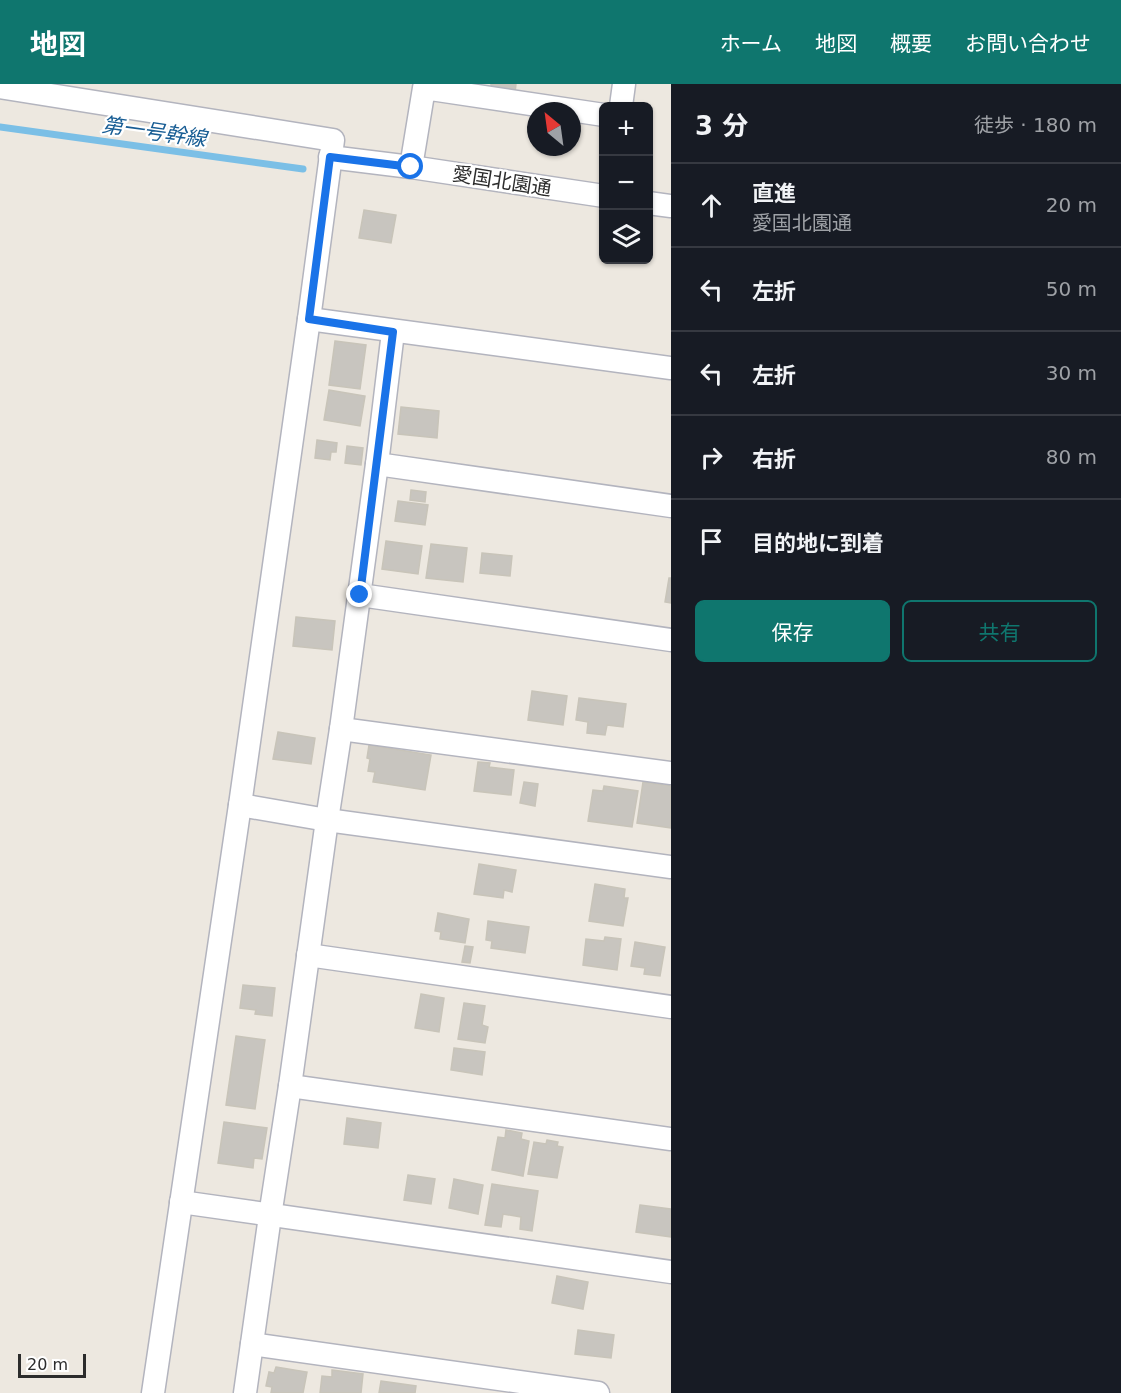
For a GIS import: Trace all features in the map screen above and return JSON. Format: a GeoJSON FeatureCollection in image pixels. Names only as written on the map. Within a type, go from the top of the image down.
{"type":"FeatureCollection","features":[{"type":"Feature","properties":{"kind":"street"},"geometry":{"type":"LineString","coordinates":[[622,102],[624,84]]}},
{"type":"Feature","properties":{"kind":"street","name":"愛国北園通"},"geometry":{"type":"LineString","coordinates":[[0,87],[331,148],[411,167],[599,195]]}},
{"type":"Feature","properties":{"kind":"street"},"geometry":{"type":"LineString","coordinates":[[411,167],[423,88],[599,114]]}},
{"type":"Feature","properties":{"kind":"street"},"geometry":{"type":"LineString","coordinates":[[153,1393],[240,805],[331,148]]}},
{"type":"Feature","properties":{"kind":"street"},"geometry":{"type":"LineString","coordinates":[[653,204],[671,206]]}},
{"type":"Feature","properties":{"kind":"street"},"geometry":{"type":"LineString","coordinates":[[309,319],[671,368]]}},
{"type":"Feature","properties":{"kind":"street"},"geometry":{"type":"LineString","coordinates":[[245,1393],[360,595],[393,332]]}},
{"type":"Feature","properties":{"kind":"street"},"geometry":{"type":"LineString","coordinates":[[377,464],[671,506]]}},
{"type":"Feature","properties":{"kind":"street"},"geometry":{"type":"LineString","coordinates":[[360,595],[671,640]]}},
{"type":"Feature","properties":{"kind":"street"},"geometry":{"type":"LineString","coordinates":[[341,729],[671,773]]}},
{"type":"Feature","properties":{"kind":"street"},"geometry":{"type":"LineString","coordinates":[[240,805],[327,820],[671,867]]}},
{"type":"Feature","properties":{"kind":"street"},"geometry":{"type":"LineString","coordinates":[[308,956],[671,1007]]}},
{"type":"Feature","properties":{"kind":"street"},"geometry":{"type":"LineString","coordinates":[[290,1086],[671,1139]]}},
{"type":"Feature","properties":{"kind":"street"},"geometry":{"type":"LineString","coordinates":[[181,1202],[671,1272]]}},
{"type":"Feature","properties":{"kind":"street"},"geometry":{"type":"LineString","coordinates":[[252,1344],[598,1393]]}},
{"type":"Feature","properties":{"kind":"building"},"geometry":{"type":"Polygon","coordinates":[[[491,84],[516,84],[515,93],[491,89],[491,84]]]}},
{"type":"Feature","properties":{"kind":"building"},"geometry":{"type":"Polygon","coordinates":[[[364,210],[396,215],[391,243],[359,238],[364,210]]]}},
{"type":"Feature","properties":{"kind":"building"},"geometry":{"type":"Polygon","coordinates":[[[335,341],[366,345],[360,389],[329,385],[335,341]]]}},
{"type":"Feature","properties":{"kind":"building"},"geometry":{"type":"Polygon","coordinates":[[[329,390],[365,396],[360,426],[324,420],[329,390]]]}},
{"type":"Feature","properties":{"kind":"building"},"geometry":{"type":"Polygon","coordinates":[[[401,407],[439,411],[437,438],[398,434],[401,407]]]}},
{"type":"Feature","properties":{"kind":"building"},"geometry":{"type":"Polygon","coordinates":[[[317,440],[337,443],[336,452],[331,452],[330,460],[315,458],[317,440]]]}},
{"type":"Feature","properties":{"kind":"building"},"geometry":{"type":"Polygon","coordinates":[[[347,446],[363,448],[361,465],[345,463],[347,446]]]}},
{"type":"Feature","properties":{"kind":"building"},"geometry":{"type":"Polygon","coordinates":[[[411,490],[426,492],[425,502],[410,500],[411,490]]]}},
{"type":"Feature","properties":{"kind":"building"},"geometry":{"type":"Polygon","coordinates":[[[398,501],[428,505],[425,525],[395,521],[398,501]]]}},
{"type":"Feature","properties":{"kind":"building"},"geometry":{"type":"Polygon","coordinates":[[[386,541],[422,546],[418,574],[382,569],[386,541]]]}},
{"type":"Feature","properties":{"kind":"building"},"geometry":{"type":"Polygon","coordinates":[[[431,544],[467,548],[463,582],[426,578],[431,544]]]}},
{"type":"Feature","properties":{"kind":"building"},"geometry":{"type":"Polygon","coordinates":[[[482,553],[512,556],[510,576],[480,573],[482,553]]]}},
{"type":"Feature","properties":{"kind":"building"},"geometry":{"type":"Polygon","coordinates":[[[669,578],[671,578],[671,603],[665,602],[669,578]]]}},
{"type":"Feature","properties":{"kind":"building"},"geometry":{"type":"Polygon","coordinates":[[[296,617],[335,621],[332,650],[293,646],[296,617]]]}},
{"type":"Feature","properties":{"kind":"building"},"geometry":{"type":"Polygon","coordinates":[[[532,691],[567,696],[563,725],[528,720],[532,691]]]}},
{"type":"Feature","properties":{"kind":"building"},"geometry":{"type":"Polygon","coordinates":[[[579,698],[626,704],[623,727],[607,725],[605,735],[587,733],[588,722],[576,720],[579,698]]]}},
{"type":"Feature","properties":{"kind":"building"},"geometry":{"type":"Polygon","coordinates":[[[278,732],[315,738],[311,764],[273,759],[278,732]]]}},
{"type":"Feature","properties":{"kind":"building"},"geometry":{"type":"Polygon","coordinates":[[[369,745],[431,755],[425,790],[373,782],[375,772],[368,771],[369,745]]]}},
{"type":"Feature","properties":{"kind":"building"},"geometry":{"type":"Polygon","coordinates":[[[478,762],[490,763],[489,767],[514,770],[511,795],[474,791],[478,762]]]}},
{"type":"Feature","properties":{"kind":"building"},"geometry":{"type":"Polygon","coordinates":[[[524,782],[538,784],[535,806],[520,803],[524,782]]]}},
{"type":"Feature","properties":{"kind":"building"},"geometry":{"type":"Polygon","coordinates":[[[643,782],[671,786],[671,828],[637,823],[643,782]]]}},
{"type":"Feature","properties":{"kind":"building"},"geometry":{"type":"Polygon","coordinates":[[[604,786],[638,791],[632,827],[588,821],[593,790],[603,791],[604,786]]]}},
{"type":"Feature","properties":{"kind":"building"},"geometry":{"type":"Polygon","coordinates":[[[479,864],[516,870],[512,892],[504,890],[503,898],[474,894],[479,864]]]}},
{"type":"Feature","properties":{"kind":"building"},"geometry":{"type":"Polygon","coordinates":[[[595,884],[625,889],[624,898],[628,898],[623,926],[589,921],[595,884]]]}},
{"type":"Feature","properties":{"kind":"building"},"geometry":{"type":"Polygon","coordinates":[[[438,913],[469,919],[465,943],[440,939],[441,932],[435,931],[438,913]]]}},
{"type":"Feature","properties":{"kind":"building"},"geometry":{"type":"Polygon","coordinates":[[[488,921],[529,927],[525,953],[491,948],[492,941],[486,940],[488,921]]]}},
{"type":"Feature","properties":{"kind":"building"},"geometry":{"type":"Polygon","coordinates":[[[605,937],[621,939],[617,970],[583,965],[586,939],[604,941],[605,937]]]}},
{"type":"Feature","properties":{"kind":"building"},"geometry":{"type":"Polygon","coordinates":[[[635,942],[665,947],[660,976],[644,974],[645,968],[631,966],[635,942]]]}},
{"type":"Feature","properties":{"kind":"building"},"geometry":{"type":"Polygon","coordinates":[[[465,946],[473,947],[470,963],[462,962],[465,946]]]}},
{"type":"Feature","properties":{"kind":"building"},"geometry":{"type":"Polygon","coordinates":[[[243,985],[275,988],[272,1016],[255,1014],[256,1010],[240,1008],[243,985]]]}},
{"type":"Feature","properties":{"kind":"building"},"geometry":{"type":"Polygon","coordinates":[[[421,994],[444,998],[439,1032],[415,1028],[421,994]]]}},
{"type":"Feature","properties":{"kind":"building"},"geometry":{"type":"Polygon","coordinates":[[[464,1003],[485,1006],[482,1025],[488,1027],[485,1043],[458,1039],[464,1003]]]}},
{"type":"Feature","properties":{"kind":"building"},"geometry":{"type":"Polygon","coordinates":[[[236,1036],[265,1040],[255,1109],[226,1105],[236,1036]]]}},
{"type":"Feature","properties":{"kind":"building"},"geometry":{"type":"Polygon","coordinates":[[[454,1048],[485,1052],[482,1075],[451,1070],[454,1048]]]}},
{"type":"Feature","properties":{"kind":"building"},"geometry":{"type":"Polygon","coordinates":[[[347,1118],[381,1123],[378,1148],[344,1144],[347,1118]]]}},
{"type":"Feature","properties":{"kind":"building"},"geometry":{"type":"Polygon","coordinates":[[[224,1122],[267,1128],[262,1159],[254,1158],[253,1168],[218,1163],[224,1122]]]}},
{"type":"Feature","properties":{"kind":"building"},"geometry":{"type":"Polygon","coordinates":[[[506,1130],[522,1133],[521,1139],[529,1141],[523,1176],[492,1170],[498,1137],[505,1138],[506,1130]]]}},
{"type":"Feature","properties":{"kind":"building"},"geometry":{"type":"Polygon","coordinates":[[[547,1140],[558,1142],[557,1146],[563,1147],[557,1178],[528,1174],[534,1142],[546,1144],[547,1140]]]}},
{"type":"Feature","properties":{"kind":"building"},"geometry":{"type":"Polygon","coordinates":[[[408,1175],[435,1179],[431,1204],[404,1200],[408,1175]]]}},
{"type":"Feature","properties":{"kind":"building"},"geometry":{"type":"Polygon","coordinates":[[[454,1179],[483,1185],[478,1214],[449,1208],[454,1179]]]}},
{"type":"Feature","properties":{"kind":"building"},"geometry":{"type":"Polygon","coordinates":[[[492,1184],[538,1191],[532,1231],[520,1229],[521,1217],[503,1214],[501,1227],[485,1225],[492,1184]]]}},
{"type":"Feature","properties":{"kind":"building"},"geometry":{"type":"Polygon","coordinates":[[[640,1205],[671,1209],[671,1237],[636,1232],[640,1205]]]}},
{"type":"Feature","properties":{"kind":"building"},"geometry":{"type":"Polygon","coordinates":[[[557,1276],[588,1282],[583,1309],[552,1303],[557,1276]]]}},
{"type":"Feature","properties":{"kind":"building"},"geometry":{"type":"Polygon","coordinates":[[[578,1330],[614,1335],[611,1358],[575,1354],[578,1330]]]}},
{"type":"Feature","properties":{"kind":"building"},"geometry":{"type":"Polygon","coordinates":[[[276,1367],[307,1372],[303,1393],[271,1393],[272,1387],[266,1386],[269,1372],[274,1373],[276,1367]]]}},
{"type":"Feature","properties":{"kind":"building"},"geometry":{"type":"Polygon","coordinates":[[[332,1370],[363,1374],[361,1393],[320,1393],[322,1376],[332,1377],[332,1370]]]}},
{"type":"Feature","properties":{"kind":"building"},"geometry":{"type":"Polygon","coordinates":[[[381,1381],[416,1386],[415,1393],[379,1393],[381,1381]]]}},
{"type":"Feature","properties":{"kind":"waterway","name":"第一号幹線"},"geometry":{"type":"LineString","coordinates":[[0,127],[303,169]]}},
{"type":"Feature","properties":{"kind":"route"},"geometry":{"type":"LineString","coordinates":[[360,595],[393,332],[309,319],[330,157],[411,167]]}}]}
